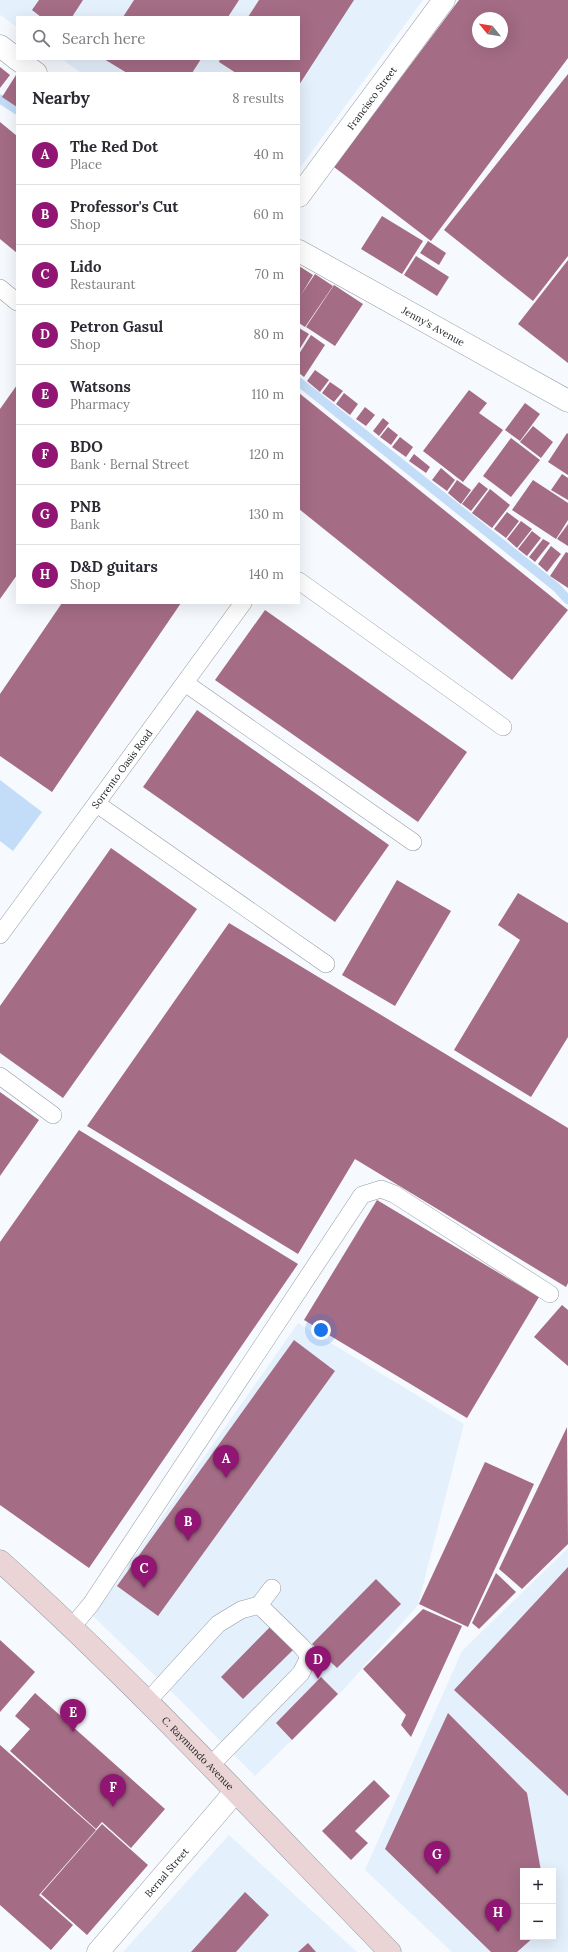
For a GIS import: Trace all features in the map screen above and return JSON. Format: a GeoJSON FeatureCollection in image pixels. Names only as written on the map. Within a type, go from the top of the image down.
{"type":"FeatureCollection","features":[{"type":"Feature","properties":{"kind":"main road","name":"C. Raymundo Avenue"},"geometry":{"type":"LineString","coordinates":[[0,1561],[72,1627],[147,1702],[390,1952]]}},
{"type":"Feature","properties":{"kind":"street","name":"Francisco Street"},"geometry":{"type":"LineString","coordinates":[[300,195],[444,0]]}},
{"type":"Feature","properties":{"kind":"street"},"geometry":{"type":"LineString","coordinates":[[0,46],[16,58]]}},
{"type":"Feature","properties":{"kind":"street"},"geometry":{"type":"LineString","coordinates":[[18,60],[35,72]]}},
{"type":"Feature","properties":{"kind":"street","name":"Jenny's Avenue"},"geometry":{"type":"LineString","coordinates":[[300,252],[568,401]]}},
{"type":"Feature","properties":{"kind":"street","name":"Bernal Street"},"geometry":{"type":"LineString","coordinates":[[98,1952],[236,1792]]}},
{"type":"Feature","properties":{"kind":"lane"},"geometry":{"type":"LineString","coordinates":[[0,288],[16,301]]}},
{"type":"Feature","properties":{"kind":"lane"},"geometry":{"type":"LineString","coordinates":[[300,582],[503,727]]}},
{"type":"Feature","properties":{"kind":"lane","name":"Sorrento Oasis Road"},"geometry":{"type":"LineString","coordinates":[[0,935],[242,604]]}},
{"type":"Feature","properties":{"kind":"lane"},"geometry":{"type":"LineString","coordinates":[[185,683],[413,842]]}},
{"type":"Feature","properties":{"kind":"lane"},"geometry":{"type":"LineString","coordinates":[[97,804],[326,964]]}},
{"type":"Feature","properties":{"kind":"lane"},"geometry":{"type":"LineString","coordinates":[[0,1076],[53,1115]]}},
{"type":"Feature","properties":{"kind":"lane"},"geometry":{"type":"LineString","coordinates":[[72,1627],[90,1604],[362,1195],[381,1189],[394,1194],[550,1294]]}},
{"type":"Feature","properties":{"kind":"lane"},"geometry":{"type":"LineString","coordinates":[[147,1702],[218,1624],[241,1610],[259,1605],[272,1588]]}},
{"type":"Feature","properties":{"kind":"lane"},"geometry":{"type":"LineString","coordinates":[[210,1766],[281,1696],[306,1666],[308,1658],[306,1652],[259,1605]]}},
{"type":"Feature","properties":{"kind":"shaded area"},"geometry":{"type":"Polygon","coordinates":[[[0,0],[423,0],[300,168],[300,72],[80,72],[63,60],[300,60],[300,16],[16,16],[16,26],[0,15],[0,0]]]}},
{"type":"Feature","properties":{"kind":"shaded area"},"geometry":{"type":"Polygon","coordinates":[[[298,1323],[464,1424],[418,1605],[345,1688],[255,1776],[182,1702],[93,1616],[298,1323]]]}},
{"type":"Feature","properties":{"kind":"shaded area"},"geometry":{"type":"Polygon","coordinates":[[[568,1548],[568,1952],[452,1952],[365,1870],[462,1651],[568,1548]]]}},
{"type":"Feature","properties":{"kind":"shaded area"},"geometry":{"type":"Polygon","coordinates":[[[229,1835],[357,1952],[123,1952],[229,1835]]]}},
{"type":"Feature","properties":{"kind":"water"},"geometry":{"type":"Polygon","coordinates":[[[0,780],[42,812],[13,851],[0,841],[0,780]]]}},
{"type":"Feature","properties":{"kind":"building"},"geometry":{"type":"Polygon","coordinates":[[[39,0],[83,0],[73,16],[40,16],[32,10],[39,0]]]}},
{"type":"Feature","properties":{"kind":"building"},"geometry":{"type":"Polygon","coordinates":[[[134,0],[239,0],[229,16],[124,16],[134,0]]]}},
{"type":"Feature","properties":{"kind":"building"},"geometry":{"type":"Polygon","coordinates":[[[259,0],[354,0],[300,83],[300,72],[234,72],[219,62],[220,60],[300,60],[300,16],[249,16],[259,0]]]}},
{"type":"Feature","properties":{"kind":"building"},"geometry":{"type":"Polygon","coordinates":[[[459,0],[568,0],[568,58],[431,241],[334,167],[459,0]]]}},
{"type":"Feature","properties":{"kind":"building"},"geometry":{"type":"Polygon","coordinates":[[[106,60],[200,60],[193,72],[125,72],[106,60]]]}},
{"type":"Feature","properties":{"kind":"building"},"geometry":{"type":"Polygon","coordinates":[[[0,67],[10,75],[0,88],[0,67]]]}},
{"type":"Feature","properties":{"kind":"building"},"geometry":{"type":"Polygon","coordinates":[[[568,74],[568,256],[533,301],[444,230],[568,74]]]}},
{"type":"Feature","properties":{"kind":"building"},"geometry":{"type":"Polygon","coordinates":[[[16,75],[16,106],[2,97],[16,75]]]}},
{"type":"Feature","properties":{"kind":"building"},"geometry":{"type":"Polygon","coordinates":[[[0,122],[16,135],[16,252],[0,239],[0,122]]]}},
{"type":"Feature","properties":{"kind":"building"},"geometry":{"type":"Polygon","coordinates":[[[382,216],[423,241],[402,274],[361,249],[382,216]]]}},
{"type":"Feature","properties":{"kind":"building"},"geometry":{"type":"Polygon","coordinates":[[[428,241],[446,253],[439,265],[420,253],[428,241]]]}},
{"type":"Feature","properties":{"kind":"building"},"geometry":{"type":"Polygon","coordinates":[[[416,256],[449,277],[437,296],[404,275],[416,256]]]}},
{"type":"Feature","properties":{"kind":"building"},"geometry":{"type":"Polygon","coordinates":[[[568,260],[568,363],[518,324],[568,260]]]}},
{"type":"Feature","properties":{"kind":"building"},"geometry":{"type":"Polygon","coordinates":[[[300,267],[313,275],[301,295],[315,274],[333,286],[305,327],[300,324],[300,267]]]}},
{"type":"Feature","properties":{"kind":"building"},"geometry":{"type":"Polygon","coordinates":[[[334,285],[363,304],[335,346],[306,327],[334,285]]]}},
{"type":"Feature","properties":{"kind":"building"},"geometry":{"type":"Polygon","coordinates":[[[300,329],[309,334],[300,348],[300,329]]]}},
{"type":"Feature","properties":{"kind":"building"},"geometry":{"type":"Polygon","coordinates":[[[311,335],[325,345],[304,377],[300,374],[300,352],[311,335]]]}},
{"type":"Feature","properties":{"kind":"building"},"geometry":{"type":"Polygon","coordinates":[[[315,370],[329,380],[320,392],[307,381],[315,370]]]}},
{"type":"Feature","properties":{"kind":"building"},"geometry":{"type":"Polygon","coordinates":[[[330,382],[343,391],[334,402],[322,393],[330,382]]]}},
{"type":"Feature","properties":{"kind":"building"},"geometry":{"type":"Polygon","coordinates":[[[16,386],[16,576],[0,599],[0,409],[16,386]]]}},
{"type":"Feature","properties":{"kind":"building"},"geometry":{"type":"Polygon","coordinates":[[[469,390],[487,403],[479,413],[503,430],[463,482],[423,451],[469,390]]]}},
{"type":"Feature","properties":{"kind":"building"},"geometry":{"type":"Polygon","coordinates":[[[344,393],[358,404],[350,415],[336,404],[344,393]]]}},
{"type":"Feature","properties":{"kind":"building"},"geometry":{"type":"Polygon","coordinates":[[[300,394],[568,610],[512,680],[300,510],[300,394]]]}},
{"type":"Feature","properties":{"kind":"building"},"geometry":{"type":"Polygon","coordinates":[[[525,403],[540,414],[520,441],[505,430],[525,403]]]}},
{"type":"Feature","properties":{"kind":"building"},"geometry":{"type":"Polygon","coordinates":[[[365,407],[375,415],[366,426],[356,419],[365,407]]]}},
{"type":"Feature","properties":{"kind":"building"},"geometry":{"type":"Polygon","coordinates":[[[383,418],[389,423],[379,436],[373,431],[383,418]]]}},
{"type":"Feature","properties":{"kind":"building"},"geometry":{"type":"Polygon","coordinates":[[[533,426],[553,442],[541,458],[520,442],[533,426]]]}},
{"type":"Feature","properties":{"kind":"building"},"geometry":{"type":"Polygon","coordinates":[[[388,427],[398,435],[391,445],[380,437],[388,427]]]}},
{"type":"Feature","properties":{"kind":"building"},"geometry":{"type":"Polygon","coordinates":[[[567,433],[568,434],[568,475],[548,462],[567,433]]]}},
{"type":"Feature","properties":{"kind":"building"},"geometry":{"type":"Polygon","coordinates":[[[400,437],[413,447],[406,457],[392,447],[400,437]]]}},
{"type":"Feature","properties":{"kind":"building"},"geometry":{"type":"Polygon","coordinates":[[[511,438],[540,460],[511,497],[483,476],[511,438]]]}},
{"type":"Feature","properties":{"kind":"building"},"geometry":{"type":"Polygon","coordinates":[[[414,454],[430,467],[426,473],[409,461],[414,454]]]}},
{"type":"Feature","properties":{"kind":"building"},"geometry":{"type":"Polygon","coordinates":[[[441,468],[455,480],[447,491],[432,480],[441,468]]]}},
{"type":"Feature","properties":{"kind":"building"},"geometry":{"type":"Polygon","coordinates":[[[562,474],[568,478],[568,500],[551,490],[562,474]]]}},
{"type":"Feature","properties":{"kind":"building"},"geometry":{"type":"Polygon","coordinates":[[[457,480],[471,490],[461,504],[448,493],[457,480]]]}},
{"type":"Feature","properties":{"kind":"building"},"geometry":{"type":"Polygon","coordinates":[[[533,480],[568,503],[568,520],[556,539],[512,510],[533,480]]]}},
{"type":"Feature","properties":{"kind":"building"},"geometry":{"type":"Polygon","coordinates":[[[479,482],[488,489],[471,511],[462,504],[479,482]]]}},
{"type":"Feature","properties":{"kind":"building"},"geometry":{"type":"Polygon","coordinates":[[[490,489],[510,505],[492,528],[472,513],[490,489]]]}},
{"type":"Feature","properties":{"kind":"building"},"geometry":{"type":"Polygon","coordinates":[[[507,512],[519,521],[506,538],[494,529],[507,512]]]}},
{"type":"Feature","properties":{"kind":"building"},"geometry":{"type":"Polygon","coordinates":[[[521,521],[532,529],[517,548],[507,539],[521,521]]]}},
{"type":"Feature","properties":{"kind":"building"},"geometry":{"type":"Polygon","coordinates":[[[568,524],[568,546],[557,539],[568,524]]]}},
{"type":"Feature","properties":{"kind":"building"},"geometry":{"type":"Polygon","coordinates":[[[532,531],[541,538],[527,556],[518,549],[532,531]]]}},
{"type":"Feature","properties":{"kind":"building"},"geometry":{"type":"Polygon","coordinates":[[[543,539],[550,543],[535,562],[529,557],[543,539]]]}},
{"type":"Feature","properties":{"kind":"building"},"geometry":{"type":"Polygon","coordinates":[[[551,546],[561,554],[547,572],[538,564],[551,546]]]}},
{"type":"Feature","properties":{"kind":"building"},"geometry":{"type":"Polygon","coordinates":[[[566,552],[568,553],[568,588],[550,576],[566,552]]]}},
{"type":"Feature","properties":{"kind":"building"},"geometry":{"type":"Polygon","coordinates":[[[61,604],[180,604],[52,792],[0,756],[0,694],[61,604]]]}},
{"type":"Feature","properties":{"kind":"building"},"geometry":{"type":"Polygon","coordinates":[[[265,610],[467,752],[418,822],[215,680],[265,610]]]}},
{"type":"Feature","properties":{"kind":"building"},"geometry":{"type":"Polygon","coordinates":[[[197,710],[389,845],[335,922],[143,787],[197,710]]]}},
{"type":"Feature","properties":{"kind":"building"},"geometry":{"type":"Polygon","coordinates":[[[111,848],[197,909],[63,1098],[0,1053],[0,1006],[111,848]]]}},
{"type":"Feature","properties":{"kind":"building"},"geometry":{"type":"Polygon","coordinates":[[[397,880],[451,911],[395,1006],[342,975],[397,880]]]}},
{"type":"Feature","properties":{"kind":"building"},"geometry":{"type":"Polygon","coordinates":[[[518,893],[568,923],[568,1037],[531,1097],[454,1050],[520,940],[498,925],[518,893]]]}},
{"type":"Feature","properties":{"kind":"building"},"geometry":{"type":"Polygon","coordinates":[[[229,923],[568,1128],[568,1283],[566,1287],[355,1159],[298,1254],[87,1126],[229,923]]]}},
{"type":"Feature","properties":{"kind":"building"},"geometry":{"type":"Polygon","coordinates":[[[0,1092],[39,1120],[0,1176],[0,1092]]]}},
{"type":"Feature","properties":{"kind":"building"},"geometry":{"type":"Polygon","coordinates":[[[79,1130],[298,1264],[89,1568],[0,1505],[0,1242],[79,1130]]]}},
{"type":"Feature","properties":{"kind":"building"},"geometry":{"type":"Polygon","coordinates":[[[377,1200],[539,1297],[467,1418],[304,1320],[377,1200]]]}},
{"type":"Feature","properties":{"kind":"building"},"geometry":{"type":"Polygon","coordinates":[[[562,1305],[568,1310],[568,1366],[534,1337],[562,1305]]]}},
{"type":"Feature","properties":{"kind":"building"},"geometry":{"type":"Polygon","coordinates":[[[294,1340],[335,1371],[158,1616],[117,1586],[294,1340]]]}},
{"type":"Feature","properties":{"kind":"building"},"geometry":{"type":"Polygon","coordinates":[[[567,1427],[568,1544],[522,1589],[499,1569],[567,1427]]]}},
{"type":"Feature","properties":{"kind":"building"},"geometry":{"type":"Polygon","coordinates":[[[485,1462],[534,1484],[468,1627],[419,1604],[485,1462]]]}},
{"type":"Feature","properties":{"kind":"building"},"geometry":{"type":"Polygon","coordinates":[[[568,1567],[568,1796],[454,1690],[568,1567]]]}},
{"type":"Feature","properties":{"kind":"building"},"geometry":{"type":"Polygon","coordinates":[[[496,1573],[516,1592],[479,1629],[472,1623],[496,1573]]]}},
{"type":"Feature","properties":{"kind":"building"},"geometry":{"type":"Polygon","coordinates":[[[376,1579],[401,1604],[337,1668],[312,1644],[376,1579]]]}},
{"type":"Feature","properties":{"kind":"building"},"geometry":{"type":"Polygon","coordinates":[[[423,1609],[462,1626],[411,1737],[401,1725],[406,1715],[363,1669],[423,1609]]]}},
{"type":"Feature","properties":{"kind":"building"},"geometry":{"type":"Polygon","coordinates":[[[270,1627],[293,1650],[243,1699],[221,1677],[270,1627]]]}},
{"type":"Feature","properties":{"kind":"building"},"geometry":{"type":"Polygon","coordinates":[[[0,1640],[35,1672],[0,1712],[0,1640]]]}},
{"type":"Feature","properties":{"kind":"building"},"geometry":{"type":"Polygon","coordinates":[[[321,1677],[338,1694],[292,1740],[276,1723],[321,1677]]]}},
{"type":"Feature","properties":{"kind":"building"},"geometry":{"type":"Polygon","coordinates":[[[35,1693],[165,1809],[131,1848],[102,1822],[96,1829],[10,1751],[30,1729],[15,1716],[35,1693]]]}},
{"type":"Feature","properties":{"kind":"building"},"geometry":{"type":"Polygon","coordinates":[[[448,1713],[527,1793],[540,1868],[520,1868],[520,1940],[531,1940],[517,1952],[491,1952],[385,1849],[448,1713]]]}},
{"type":"Feature","properties":{"kind":"building"},"geometry":{"type":"Polygon","coordinates":[[[0,1745],[96,1830],[39,1895],[73,1925],[51,1950],[0,1905],[0,1745]]]}},
{"type":"Feature","properties":{"kind":"building"},"geometry":{"type":"Polygon","coordinates":[[[374,1780],[390,1796],[355,1831],[368,1843],[351,1860],[322,1831],[374,1780]]]}},
{"type":"Feature","properties":{"kind":"building"},"geometry":{"type":"Polygon","coordinates":[[[102,1824],[148,1865],[87,1935],[41,1894],[102,1824]]]}},
{"type":"Feature","properties":{"kind":"building"},"geometry":{"type":"Polygon","coordinates":[[[245,1892],[269,1915],[236,1952],[191,1952],[245,1892]]]}},
{"type":"Feature","properties":{"kind":"building"},"geometry":{"type":"Polygon","coordinates":[[[308,1943],[316,1952],[298,1952],[308,1943]]]}},
{"type":"Feature","properties":{"kind":"waterway"},"geometry":{"type":"LineString","coordinates":[[0,99],[16,109]]}},
{"type":"Feature","properties":{"kind":"waterway"},"geometry":{"type":"LineString","coordinates":[[300,383],[556,587],[568,600]]}},
{"type":"Feature","properties":{"kind":"place","name":"The Red Dot"},"geometry":{"type":"Point","coordinates":[226,1478]}},
{"type":"Feature","properties":{"kind":"place","name":"Professor's Cut"},"geometry":{"type":"Point","coordinates":[188,1541]}},
{"type":"Feature","properties":{"kind":"place","name":"Lido"},"geometry":{"type":"Point","coordinates":[144,1588]}},
{"type":"Feature","properties":{"kind":"place","name":"Petron Gasul"},"geometry":{"type":"Point","coordinates":[318,1679]}},
{"type":"Feature","properties":{"kind":"place","name":"Watsons"},"geometry":{"type":"Point","coordinates":[73,1732]}},
{"type":"Feature","properties":{"kind":"place","name":"BDO"},"geometry":{"type":"Point","coordinates":[113,1807]}},
{"type":"Feature","properties":{"kind":"place","name":"PNB"},"geometry":{"type":"Point","coordinates":[437,1874]}},
{"type":"Feature","properties":{"kind":"place","name":"D&D guitars"},"geometry":{"type":"Point","coordinates":[498,1932]}}]}
